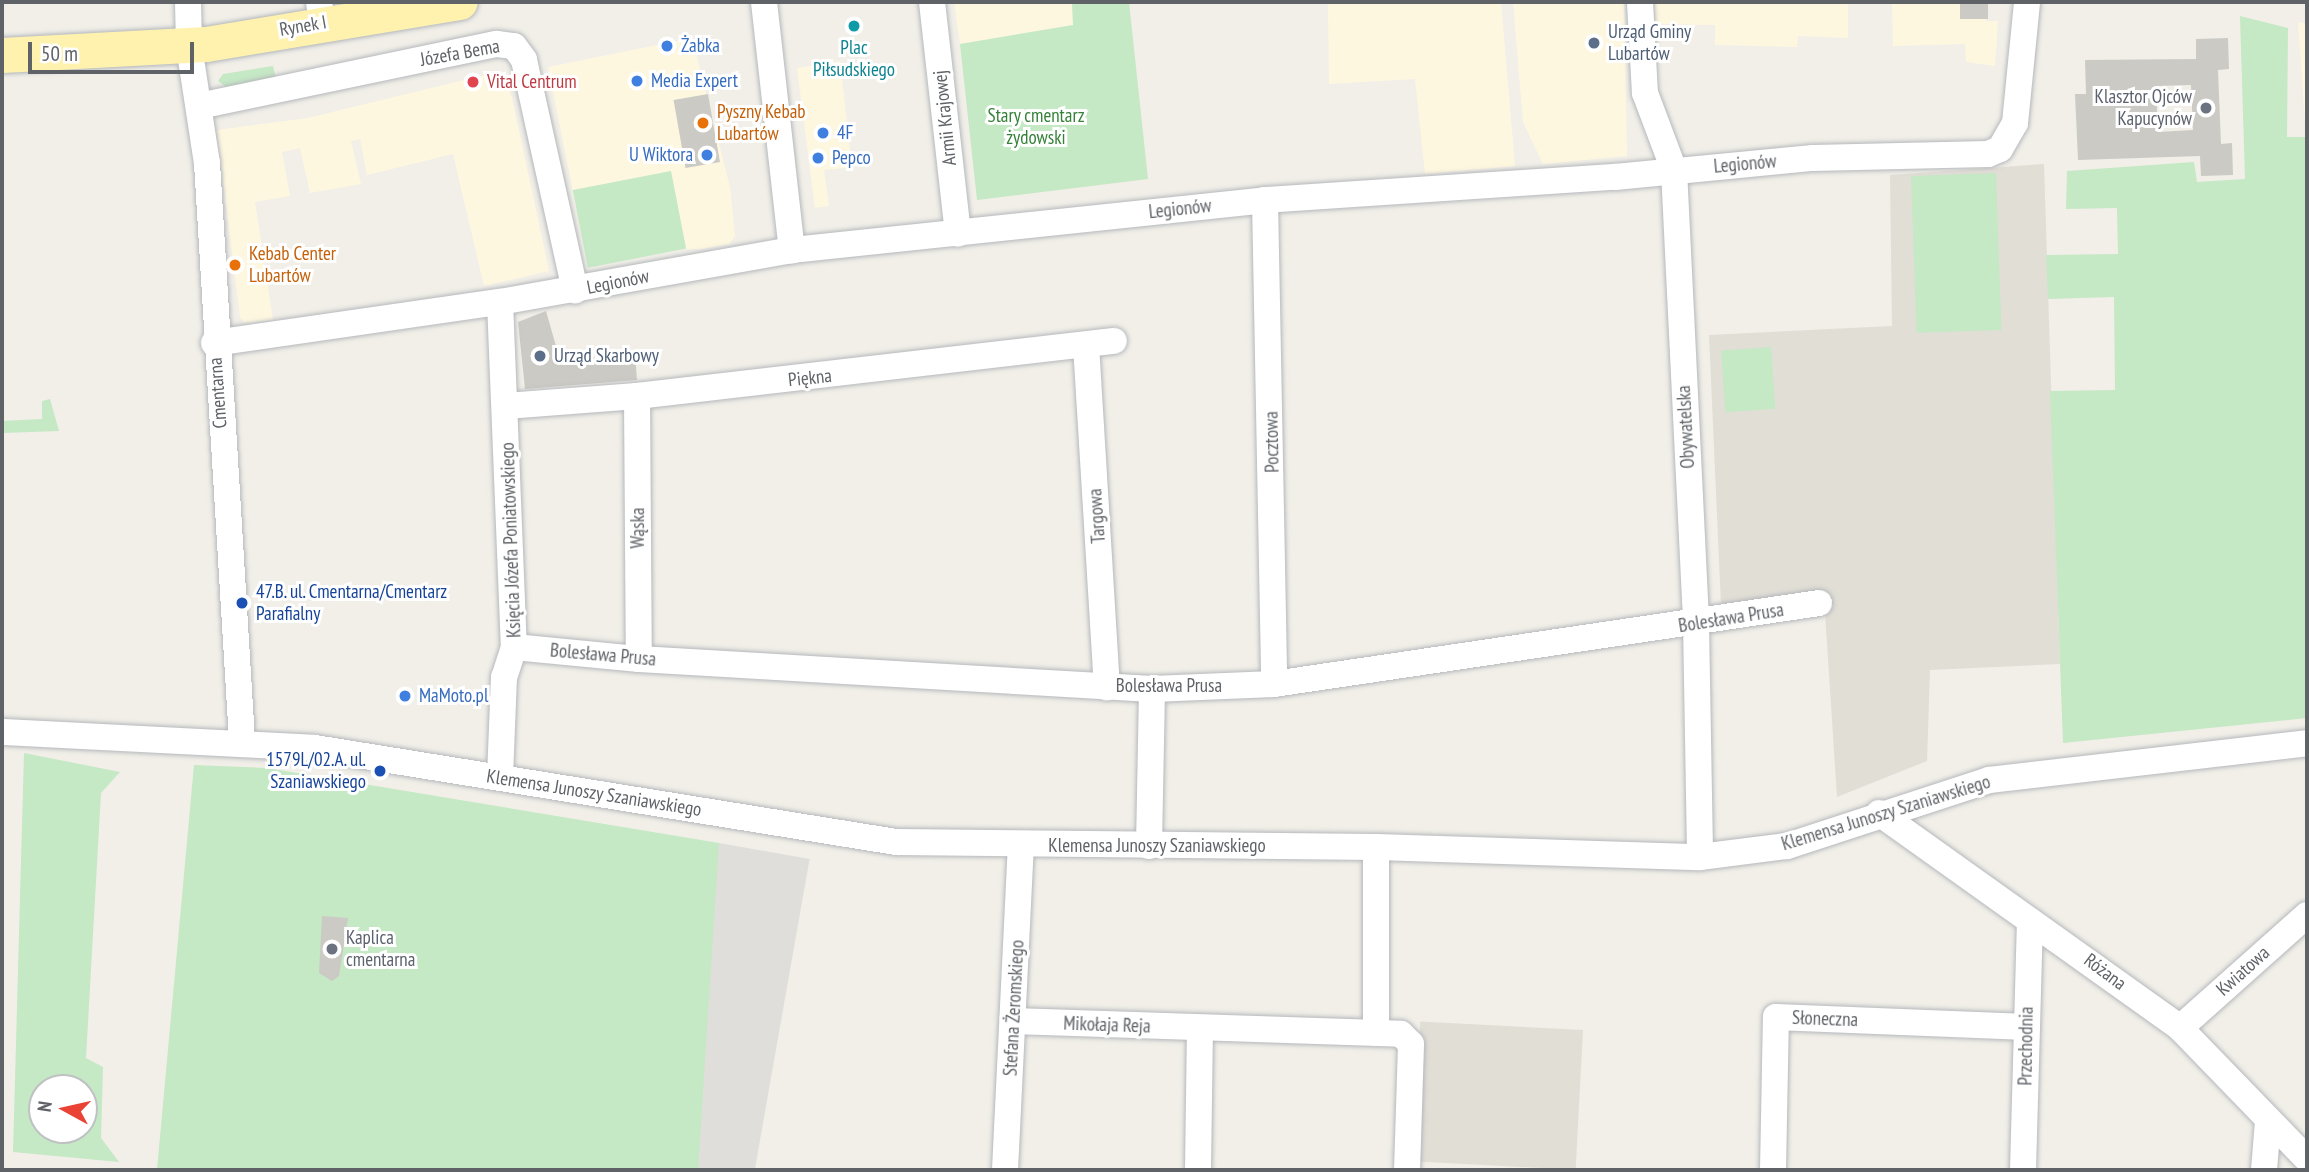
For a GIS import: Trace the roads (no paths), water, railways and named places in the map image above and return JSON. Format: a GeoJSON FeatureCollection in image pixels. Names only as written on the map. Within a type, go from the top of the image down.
{"type":"FeatureCollection","features":[{"type":"Feature","properties":{"kind":"main road","name":"Rynek I"},"geometry":{"type":"LineString","coordinates":[[2,55],[189,46],[321,12],[460,2]]}},
{"type":"Feature","properties":{"kind":"street","name":"Cmentarna"},"geometry":{"type":"LineString","coordinates":[[188,2],[189,46],[207,163],[214,343],[242,741]]}},
{"type":"Feature","properties":{"kind":"street"},"geometry":{"type":"LineString","coordinates":[[764,2],[792,250]]}},
{"type":"Feature","properties":{"kind":"street","name":"Armii Krajowej"},"geometry":{"type":"LineString","coordinates":[[932,2],[958,234]]}},
{"type":"Feature","properties":{"kind":"street","name":"Obywatelska"},"geometry":{"type":"LineString","coordinates":[[1640,2],[1645,93],[1674,170],[1696,623],[1700,857]]}},
{"type":"Feature","properties":{"kind":"street","name":"Legionów"},"geometry":{"type":"LineString","coordinates":[[214,343],[575,290],[792,250],[1265,200],[1813,158],[1988,154],[2000,149],[2018,107],[2026,2]]}},
{"type":"Feature","properties":{"kind":"street","name":"Józefa Bema"},"geometry":{"type":"LineString","coordinates":[[199,106],[497,44],[514,46],[524,60],[575,290]]}},
{"type":"Feature","properties":{"kind":"street","name":"Pocztowa"},"geometry":{"type":"LineString","coordinates":[[1265,200],[1274,684]]}},
{"type":"Feature","properties":{"kind":"street","name":"Księcia Józefa Poniatowskiego"},"geometry":{"type":"LineString","coordinates":[[500,302],[514,647],[505,677],[500,777]]}},
{"type":"Feature","properties":{"kind":"street","name":"Piękna"},"geometry":{"type":"LineString","coordinates":[[506,406],[637,396],[1114,341]]}},
{"type":"Feature","properties":{"kind":"street","name":"Targowa"},"geometry":{"type":"LineString","coordinates":[[1086,345],[1107,687]]}},
{"type":"Feature","properties":{"kind":"street","name":"Wąska"},"geometry":{"type":"LineString","coordinates":[[637,396],[639,659]]}},
{"type":"Feature","properties":{"kind":"street","name":"Bolesława Prusa"},"geometry":{"type":"LineString","coordinates":[[514,647],[639,659],[1152,689],[1274,684],[1819,603]]}},
{"type":"Feature","properties":{"kind":"street"},"geometry":{"type":"LineString","coordinates":[[1149,846],[1152,689]]}},
{"type":"Feature","properties":{"kind":"street","name":"Klemensa Junoszy Szaniawskiego"},"geometry":{"type":"LineString","coordinates":[[2,732],[242,741],[500,777],[818,832],[896,842],[1021,847],[1376,846],[1700,857],[1787,846],[1952,789],[2026,774],[2307,743]]}},
{"type":"Feature","properties":{"kind":"street","name":"Różana"},"geometry":{"type":"LineString","coordinates":[[1879,813],[2180,1028],[2307,1159]]}},
{"type":"Feature","properties":{"kind":"street"},"geometry":{"type":"LineString","coordinates":[[1376,846],[1376,1033]]}},
{"type":"Feature","properties":{"kind":"street","name":"Stefana Żeromskiego"},"geometry":{"type":"LineString","coordinates":[[1005,1170],[1021,847]]}},
{"type":"Feature","properties":{"kind":"street","name":"Kwiatowa"},"geometry":{"type":"LineString","coordinates":[[2180,1028],[2307,915]]}},
{"type":"Feature","properties":{"kind":"street","name":"Przechodnia"},"geometry":{"type":"LineString","coordinates":[[2024,1170],[2030,921]]}},
{"type":"Feature","properties":{"kind":"street","name":"Słoneczna"},"geometry":{"type":"LineString","coordinates":[[1773,1170],[1776,1017],[2026,1027]]}},
{"type":"Feature","properties":{"kind":"street","name":"Mikołaja Reja"},"geometry":{"type":"LineString","coordinates":[[1013,1021],[1401,1034],[1411,1044],[1407,1170]]}},
{"type":"Feature","properties":{"kind":"street"},"geometry":{"type":"LineString","coordinates":[[1198,1170],[1200,1029]]}},
{"type":"Feature","properties":{"kind":"street"},"geometry":{"type":"LineString","coordinates":[[2264,1170],[2268,1121]]}},
{"type":"Feature","properties":{"kind":"place","name":"Plac Piłsudskiego"},"geometry":{"type":"Point","coordinates":[854,26]}},
{"type":"Feature","properties":{"kind":"place","name":"Urząd Gminy Lubartów"},"geometry":{"type":"Point","coordinates":[1594,43]}},
{"type":"Feature","properties":{"kind":"place","name":"Żabka"},"geometry":{"type":"Point","coordinates":[667,46]}},
{"type":"Feature","properties":{"kind":"place","name":"Media Expert"},"geometry":{"type":"Point","coordinates":[637,81]}},
{"type":"Feature","properties":{"kind":"place","name":"Vital Centrum"},"geometry":{"type":"Point","coordinates":[473,82]}},
{"type":"Feature","properties":{"kind":"place","name":"Klasztor Ojców Kapucynów"},"geometry":{"type":"Point","coordinates":[2206,108]}},
{"type":"Feature","properties":{"kind":"place","name":"Pyszny Kebab Lubartów"},"geometry":{"type":"Point","coordinates":[703,123]}},
{"type":"Feature","properties":{"kind":"place","name":"4F"},"geometry":{"type":"Point","coordinates":[823,133]}},
{"type":"Feature","properties":{"kind":"place","name":"U Wiktora"},"geometry":{"type":"Point","coordinates":[707,155]}},
{"type":"Feature","properties":{"kind":"place","name":"Pepco"},"geometry":{"type":"Point","coordinates":[818,158]}},
{"type":"Feature","properties":{"kind":"place","name":"Kebab Center Lubartów"},"geometry":{"type":"Point","coordinates":[235,265]}},
{"type":"Feature","properties":{"kind":"place","name":"Urząd Skarbowy"},"geometry":{"type":"Point","coordinates":[540,356]}},
{"type":"Feature","properties":{"kind":"place","name":"47.B. ul. Cmentarna/Cmentarz Parafialny"},"geometry":{"type":"Point","coordinates":[242,603]}},
{"type":"Feature","properties":{"kind":"place","name":"MaMoto.pl"},"geometry":{"type":"Point","coordinates":[405,696]}},
{"type":"Feature","properties":{"kind":"place","name":"1579L/02.A. ul. Szaniawskiego"},"geometry":{"type":"Point","coordinates":[380,771]}},
{"type":"Feature","properties":{"kind":"place","name":"Kaplica cmentarna"},"geometry":{"type":"Point","coordinates":[332,949]}},
{"type":"Feature","properties":{"kind":"park label","name":"Stary cmentarz żydowski"},"geometry":{"type":"Point","coordinates":[1036,127]}}]}
